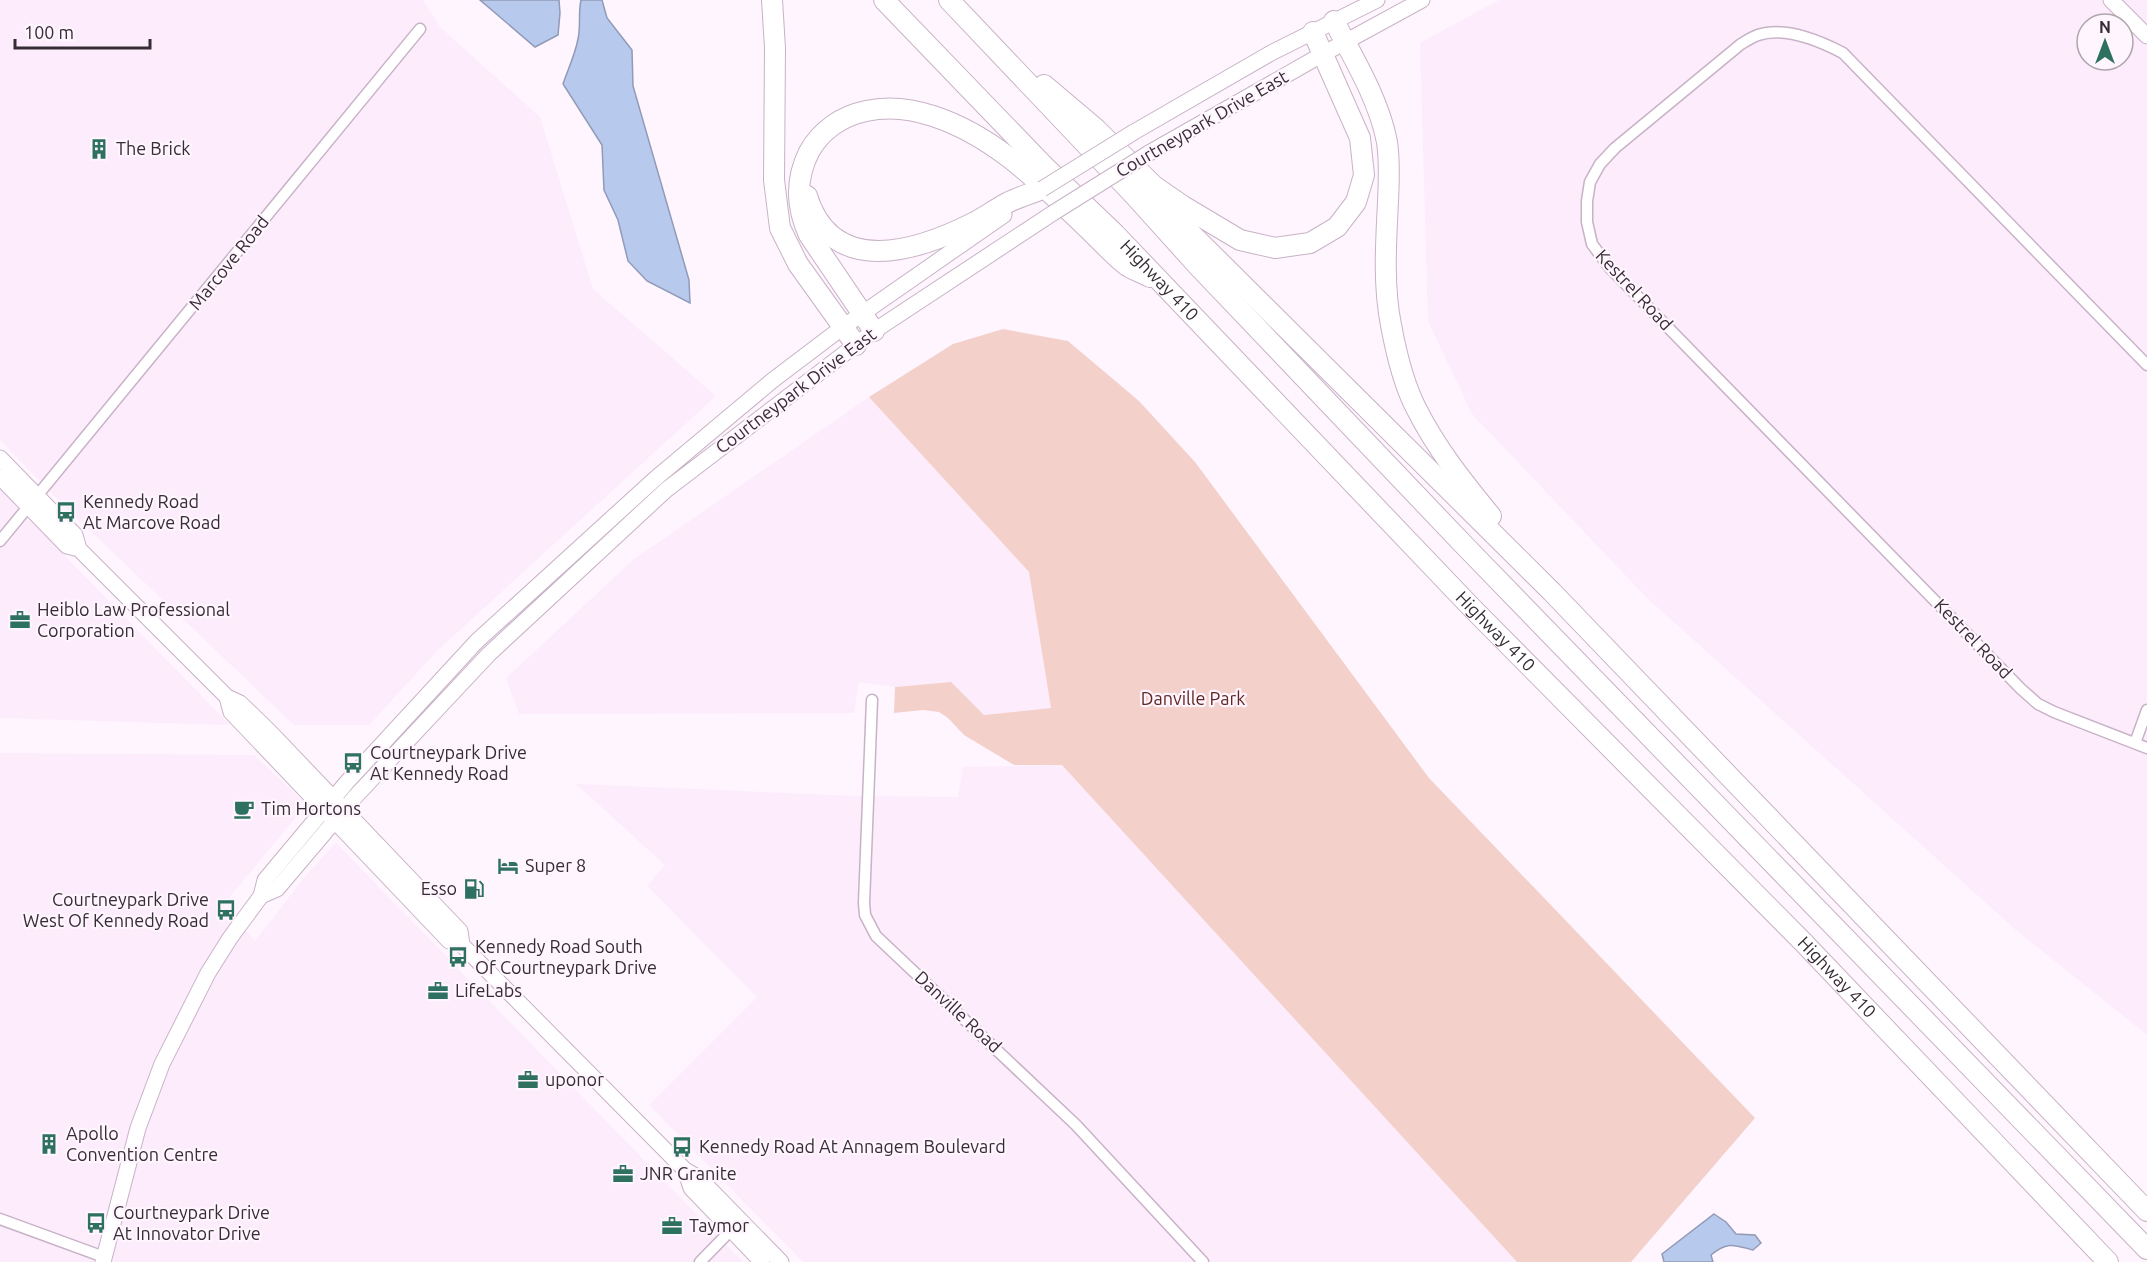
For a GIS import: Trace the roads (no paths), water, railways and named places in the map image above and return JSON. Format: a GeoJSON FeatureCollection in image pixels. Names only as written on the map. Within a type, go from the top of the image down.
{"type":"FeatureCollection","features":[{"type":"Feature","properties":{"kind":"highway"},"geometry":{"type":"LineString","coordinates":[[772,0],[775,82],[774,180],[780,228],[798,264],[856,345]]}},
{"type":"Feature","properties":{"kind":"highway","name":"Highway 410"},"geometry":{"type":"LineString","coordinates":[[884,0],[1044,166],[1108,227],[1472,607],[1803,942],[2108,1262]]}},
{"type":"Feature","properties":{"kind":"highway"},"geometry":{"type":"LineString","coordinates":[[949,0],[1464,545],[2147,1249]]}},
{"type":"Feature","properties":{"kind":"highway"},"geometry":{"type":"LineString","coordinates":[[957,0],[1552,592],[1966,1020],[2147,1211]]}},
{"type":"Feature","properties":{"kind":"highway"},"geometry":{"type":"LineString","coordinates":[[1334,21],[1373,101],[1387,142],[1389,169],[1386,252],[1390,323],[1403,374],[1415,407],[1448,462],[1552,592]]}},
{"type":"Feature","properties":{"kind":"highway"},"geometry":{"type":"LineString","coordinates":[[1029,72],[1096,129],[1154,186],[1240,240],[1275,248],[1310,243],[1337,227],[1356,202],[1364,175],[1360,138],[1313,32]]}},
{"type":"Feature","properties":{"kind":"highway"},"geometry":{"type":"LineString","coordinates":[[874,331],[809,235],[798,202],[798,185],[810,152],[827,129],[841,119],[875,109],[903,109],[945,120],[1000,149],[1027,170],[1127,266],[1161,282]]}},
{"type":"Feature","properties":{"kind":"highway"},"geometry":{"type":"LineString","coordinates":[[810,152],[805,176],[806,191],[812,211],[820,225],[832,236],[844,244],[866,250],[901,249],[939,238],[1008,202],[1042,189]]}},
{"type":"Feature","properties":{"kind":"highway"},"geometry":{"type":"LineString","coordinates":[[1966,1020],[2147,1194]]}},
{"type":"Feature","properties":{"kind":"main road","name":"Courtneypark Drive East"},"geometry":{"type":"LineString","coordinates":[[334,810],[477,641],[656,478],[773,380],[861,313],[1042,189],[1271,52],[1377,0]]}},
{"type":"Feature","properties":{"kind":"main road","name":"Courtneypark Drive East"},"geometry":{"type":"LineString","coordinates":[[104,1259],[138,1128],[162,1064],[208,973],[261,896],[266,880],[489,654],[666,490],[874,331],[1149,153],[1422,0]]}},
{"type":"Feature","properties":{"kind":"main road"},"geometry":{"type":"LineString","coordinates":[[2111,0],[2147,36]]}},
{"type":"Feature","properties":{"kind":"main road"},"geometry":{"type":"LineString","coordinates":[[0,458],[33,501]]}},
{"type":"Feature","properties":{"kind":"main road"},"geometry":{"type":"LineString","coordinates":[[0,477],[75,535],[80,549],[227,697],[231,712],[334,810],[449,940],[462,945],[685,1170],[699,1178],[762,1262]]}},
{"type":"Feature","properties":{"kind":"main road"},"geometry":{"type":"LineString","coordinates":[[736,1225],[781,1262]]}},
{"type":"Feature","properties":{"kind":"street","name":"Marcove Road"},"geometry":{"type":"LineString","coordinates":[[0,541],[420,29]]}},
{"type":"Feature","properties":{"kind":"street","name":"Kestrel Road"},"geometry":{"type":"LineString","coordinates":[[2147,365],[1843,53],[1822,42],[1799,35],[1779,33],[1759,34],[1741,44],[1615,148],[1600,164],[1590,182],[1587,222],[1592,244],[1609,267],[2021,688],[2038,704],[2054,712],[2147,748]]}},
{"type":"Feature","properties":{"kind":"street","name":"Danville Road"},"geometry":{"type":"LineString","coordinates":[[872,700],[864,903],[865,915],[876,936],[1076,1125],[1203,1262]]}},
{"type":"Feature","properties":{"kind":"street"},"geometry":{"type":"LineString","coordinates":[[2135,743],[2147,710]]}},
{"type":"Feature","properties":{"kind":"street"},"geometry":{"type":"LineString","coordinates":[[0,1219],[104,1259]]}},
{"type":"Feature","properties":{"kind":"street"},"geometry":{"type":"LineString","coordinates":[[700,1262],[736,1225]]}},
{"type":"Feature","properties":{"kind":"water"},"geometry":{"type":"Polygon","coordinates":[[[480,0],[559,0],[558,35],[535,47],[480,0]]]}},
{"type":"Feature","properties":{"kind":"water"},"geometry":{"type":"Polygon","coordinates":[[[581,0],[602,0],[607,18],[632,50],[633,86],[689,280],[690,303],[647,281],[628,261],[618,220],[604,190],[602,145],[563,84],[578,39],[581,0]]]}},
{"type":"Feature","properties":{"kind":"water"},"geometry":{"type":"Polygon","coordinates":[[[1714,1214],[1726,1222],[1736,1234],[1755,1235],[1761,1243],[1753,1250],[1727,1246],[1711,1255],[1713,1262],[1664,1262],[1662,1254],[1714,1214]]]}},
{"type":"Feature","properties":{"kind":"place","name":"The Brick"},"geometry":{"type":"Point","coordinates":[99,149]}},
{"type":"Feature","properties":{"kind":"place","name":"Kennedy Road At Marcove Road"},"geometry":{"type":"Point","coordinates":[66,512]}},
{"type":"Feature","properties":{"kind":"place","name":"Heiblo Law Professional Corporation"},"geometry":{"type":"Point","coordinates":[20,620]}},
{"type":"Feature","properties":{"kind":"place","name":"Courtneypark Drive At Kennedy Road"},"geometry":{"type":"Point","coordinates":[353,763]}},
{"type":"Feature","properties":{"kind":"place","name":"Tim Hortons"},"geometry":{"type":"Point","coordinates":[244,809]}},
{"type":"Feature","properties":{"kind":"place","name":"Super 8"},"geometry":{"type":"Point","coordinates":[508,866]}},
{"type":"Feature","properties":{"kind":"place","name":"Esso"},"geometry":{"type":"Point","coordinates":[474,889]}},
{"type":"Feature","properties":{"kind":"place","name":"Courtneypark Drive West Of Kennedy Road"},"geometry":{"type":"Point","coordinates":[226,910]}},
{"type":"Feature","properties":{"kind":"place","name":"Kennedy Road South Of Courtneypark Drive"},"geometry":{"type":"Point","coordinates":[458,957]}},
{"type":"Feature","properties":{"kind":"place","name":"LifeLabs"},"geometry":{"type":"Point","coordinates":[438,991]}},
{"type":"Feature","properties":{"kind":"place","name":"uponor"},"geometry":{"type":"Point","coordinates":[528,1080]}},
{"type":"Feature","properties":{"kind":"place","name":"Apollo Convention Centre"},"geometry":{"type":"Point","coordinates":[49,1144]}},
{"type":"Feature","properties":{"kind":"place","name":"Kennedy Road At Annagem Boulevard"},"geometry":{"type":"Point","coordinates":[682,1147]}},
{"type":"Feature","properties":{"kind":"place","name":"JNR Granite"},"geometry":{"type":"Point","coordinates":[623,1174]}},
{"type":"Feature","properties":{"kind":"place","name":"Courtneypark Drive At Innovator Drive"},"geometry":{"type":"Point","coordinates":[96,1223]}},
{"type":"Feature","properties":{"kind":"place","name":"Taymor"},"geometry":{"type":"Point","coordinates":[672,1226]}},
{"type":"Feature","properties":{"kind":"park label","name":"Danville Park"},"geometry":{"type":"Point","coordinates":[1193,699]}}]}
